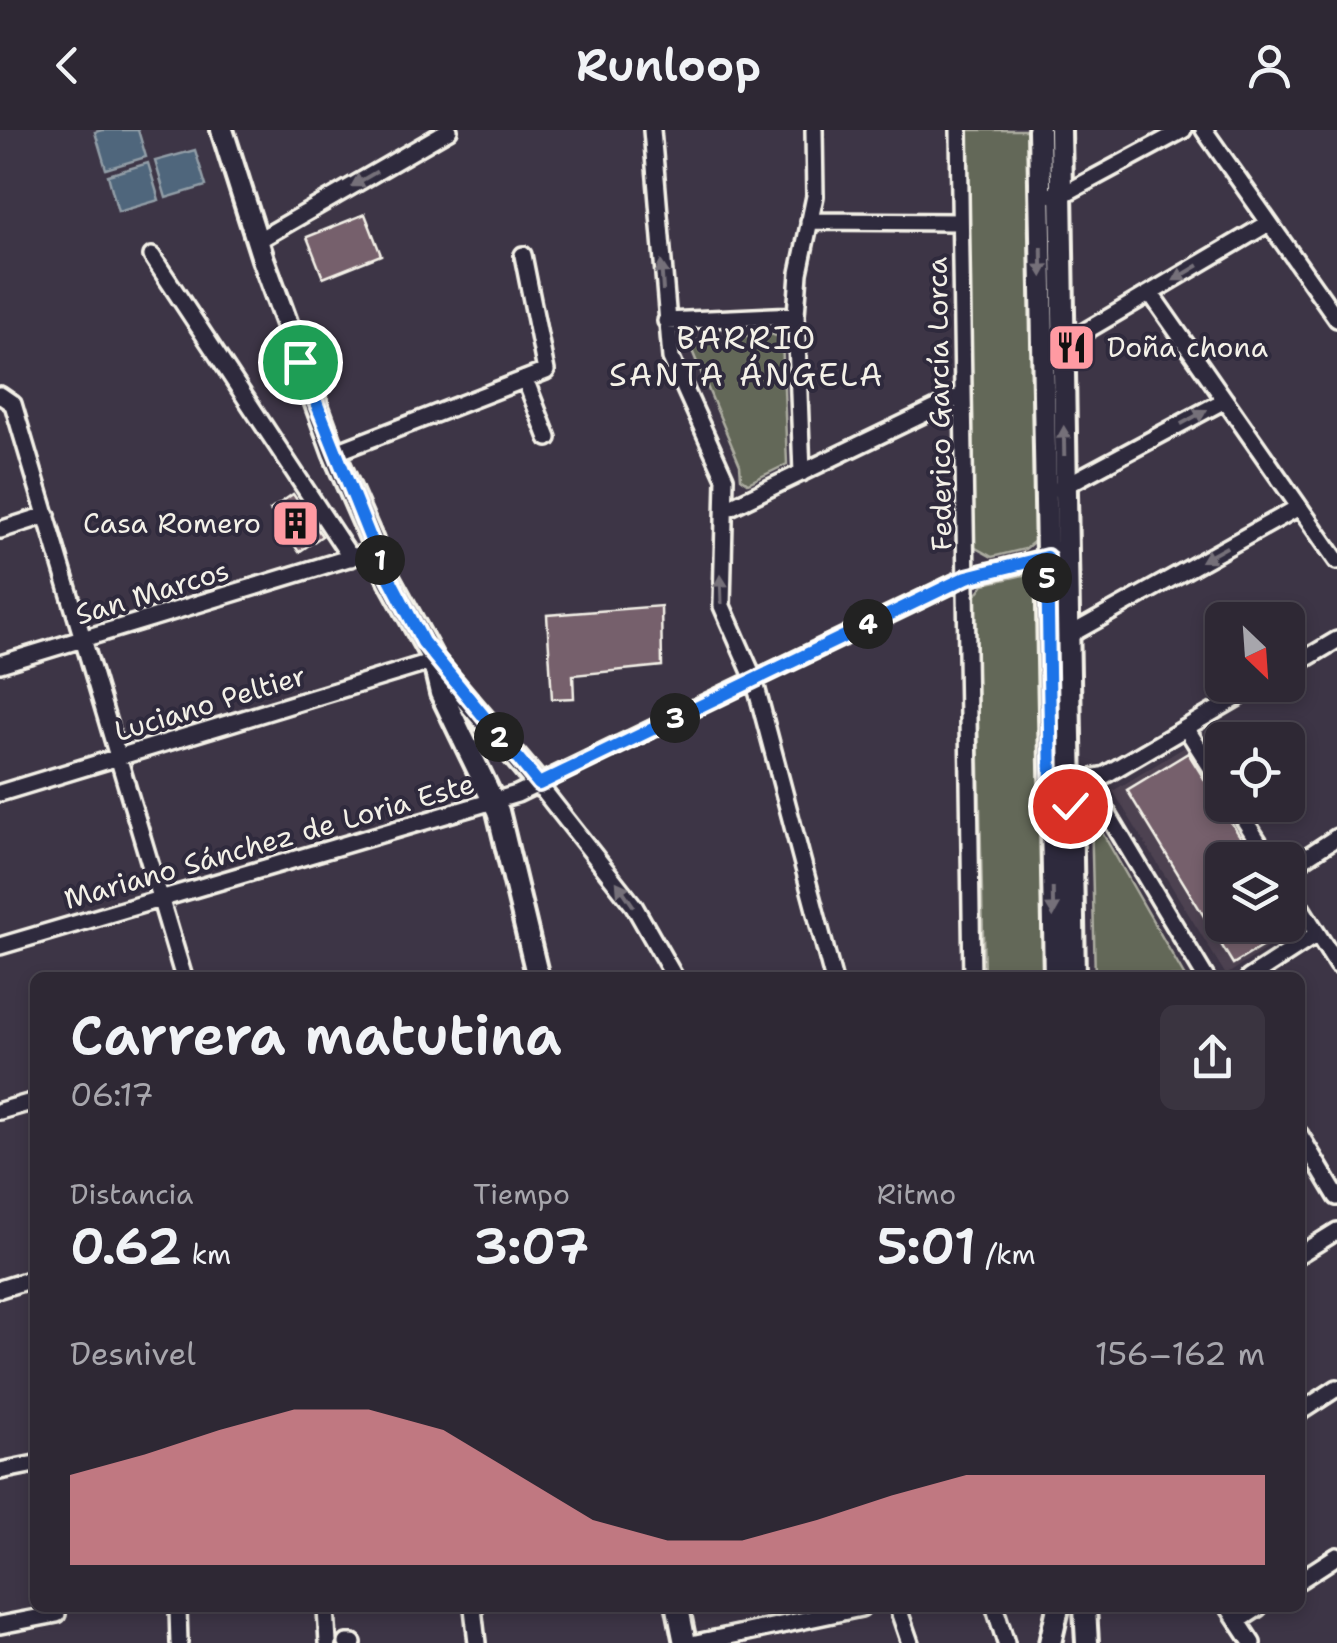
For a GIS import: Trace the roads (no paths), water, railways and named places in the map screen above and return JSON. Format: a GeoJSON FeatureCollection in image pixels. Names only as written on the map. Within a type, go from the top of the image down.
{"type":"FeatureCollection","features":[{"type":"Feature","properties":{"kind":"main road"},"geometry":{"type":"LineString","coordinates":[[222,130],[257,241],[334,452],[375,550],[434,661],[539,784]]}},
{"type":"Feature","properties":{"kind":"main road"},"geometry":{"type":"LineString","coordinates":[[1039,130],[1051,195]]}},
{"type":"Feature","properties":{"kind":"main road"},"geometry":{"type":"LineString","coordinates":[[1055,972],[1070,783],[1055,490],[1051,195],[1060,130]]}},
{"type":"Feature","properties":{"kind":"main road"},"geometry":{"type":"LineString","coordinates":[[1056,555],[1066,637],[1074,972]]}},
{"type":"Feature","properties":{"kind":"main road"},"geometry":{"type":"LineString","coordinates":[[434,661],[441,693],[494,801],[537,972]]}},
{"type":"Feature","properties":{"kind":"main road"},"geometry":{"type":"LineString","coordinates":[[679,1612],[685,1643]]}},
{"type":"Feature","properties":{"kind":"main road"},"geometry":{"type":"LineString","coordinates":[[1050,1643],[1057,1612]]}},
{"type":"Feature","properties":{"kind":"main road"},"geometry":{"type":"LineString","coordinates":[[1084,1612],[1087,1643]]}},
{"type":"Feature","properties":{"kind":"street"},"geometry":{"type":"LineString","coordinates":[[652,130],[666,322],[675,368],[720,460],[726,509],[722,606],[754,679],[831,972]]}},
{"type":"Feature","properties":{"kind":"street"},"geometry":{"type":"LineString","coordinates":[[802,472],[796,316],[815,196],[814,130]]}},
{"type":"Feature","properties":{"kind":"street","name":"Federico García Lorca"},"geometry":{"type":"LineString","coordinates":[[958,130],[972,972]]}},
{"type":"Feature","properties":{"kind":"street"},"geometry":{"type":"LineString","coordinates":[[1051,195],[1182,130]]}},
{"type":"Feature","properties":{"kind":"street"},"geometry":{"type":"LineString","coordinates":[[1204,130],[1337,319]]}},
{"type":"Feature","properties":{"kind":"street"},"geometry":{"type":"LineString","coordinates":[[257,241],[445,131]]}},
{"type":"Feature","properties":{"kind":"street"},"geometry":{"type":"LineString","coordinates":[[810,221],[960,222]]}},
{"type":"Feature","properties":{"kind":"street"},"geometry":{"type":"LineString","coordinates":[[1053,341],[1151,294],[1270,223]]}},
{"type":"Feature","properties":{"kind":"street"},"geometry":{"type":"LineString","coordinates":[[152,256],[351,558]]}},
{"type":"Feature","properties":{"kind":"street"},"geometry":{"type":"LineString","coordinates":[[334,452],[546,370],[523,256]]}},
{"type":"Feature","properties":{"kind":"street"},"geometry":{"type":"LineString","coordinates":[[1151,294],[1337,561]]}},
{"type":"Feature","properties":{"kind":"street"},"geometry":{"type":"LineString","coordinates":[[666,322],[796,316]]}},
{"type":"Feature","properties":{"kind":"street"},"geometry":{"type":"LineString","coordinates":[[525,379],[548,438]]}},
{"type":"Feature","properties":{"kind":"street"},"geometry":{"type":"LineString","coordinates":[[726,509],[963,395]]}},
{"type":"Feature","properties":{"kind":"street"},"geometry":{"type":"LineString","coordinates":[[4,396],[47,515],[182,972]]}},
{"type":"Feature","properties":{"kind":"street"},"geometry":{"type":"LineString","coordinates":[[1055,490],[1225,400]]}},
{"type":"Feature","properties":{"kind":"street"},"geometry":{"type":"LineString","coordinates":[[1066,637],[1300,506]]}},
{"type":"Feature","properties":{"kind":"street"},"geometry":{"type":"LineString","coordinates":[[0,530],[47,515]]}},
{"type":"Feature","properties":{"kind":"street","name":"San Marcos"},"geometry":{"type":"LineString","coordinates":[[0,664],[375,550]]}},
{"type":"Feature","properties":{"kind":"street","name":"Mariano Sánchez de Loria Este"},"geometry":{"type":"LineString","coordinates":[[0,946],[494,801],[539,784],[967,577],[1056,555]]}},
{"type":"Feature","properties":{"kind":"street"},"geometry":{"type":"LineString","coordinates":[[1305,658],[1337,640]]}},
{"type":"Feature","properties":{"kind":"street","name":"Luciano Peltier"},"geometry":{"type":"LineString","coordinates":[[0,793],[434,661]]}},
{"type":"Feature","properties":{"kind":"street"},"geometry":{"type":"LineString","coordinates":[[1202,972],[1070,783],[1186,728],[1230,702]]}},
{"type":"Feature","properties":{"kind":"street"},"geometry":{"type":"LineString","coordinates":[[1186,728],[1205,758]]}},
{"type":"Feature","properties":{"kind":"street"},"geometry":{"type":"LineString","coordinates":[[539,784],[634,906],[671,972]]}},
{"type":"Feature","properties":{"kind":"street"},"geometry":{"type":"LineString","coordinates":[[1305,858],[1337,836]]}},
{"type":"Feature","properties":{"kind":"street"},"geometry":{"type":"LineString","coordinates":[[1305,915],[1337,965]]}},
{"type":"Feature","properties":{"kind":"street"},"geometry":{"type":"LineString","coordinates":[[1258,972],[1317,934]]}},
{"type":"Feature","properties":{"kind":"street"},"geometry":{"type":"LineString","coordinates":[[0,1111],[30,1102]]}},
{"type":"Feature","properties":{"kind":"street"},"geometry":{"type":"LineString","coordinates":[[1305,1143],[1337,1197]]}},
{"type":"Feature","properties":{"kind":"street"},"geometry":{"type":"LineString","coordinates":[[1305,1251],[1337,1230]]}},
{"type":"Feature","properties":{"kind":"street"},"geometry":{"type":"LineString","coordinates":[[0,1289],[30,1280]]}},
{"type":"Feature","properties":{"kind":"street"},"geometry":{"type":"LineString","coordinates":[[1305,1409],[1337,1388]]}},
{"type":"Feature","properties":{"kind":"street"},"geometry":{"type":"LineString","coordinates":[[0,1471],[30,1465]]}},
{"type":"Feature","properties":{"kind":"street"},"geometry":{"type":"LineString","coordinates":[[1305,1577],[1337,1556]]}},
{"type":"Feature","properties":{"kind":"street"},"geometry":{"type":"LineString","coordinates":[[178,1612],[178,1643]]}},
{"type":"Feature","properties":{"kind":"street"},"geometry":{"type":"LineString","coordinates":[[326,1612],[328,1643]]}},
{"type":"Feature","properties":{"kind":"street"},"geometry":{"type":"LineString","coordinates":[[473,1612],[477,1643]]}},
{"type":"Feature","properties":{"kind":"street"},"geometry":{"type":"LineString","coordinates":[[696,1643],[842,1612]]}},
{"type":"Feature","properties":{"kind":"street"},"geometry":{"type":"LineString","coordinates":[[899,1612],[910,1643]]}},
{"type":"Feature","properties":{"kind":"street"},"geometry":{"type":"LineString","coordinates":[[996,1612],[1006,1643]]}},
{"type":"Feature","properties":{"kind":"street"},"geometry":{"type":"LineString","coordinates":[[0,1625],[57,1614]]}},
{"type":"Feature","properties":{"kind":"street"},"geometry":{"type":"LineString","coordinates":[[1233,1614],[1252,1643]]}},
{"type":"Feature","properties":{"kind":"water"},"geometry":{"type":"Polygon","coordinates":[[[138,130],[146,157],[106,169],[95,132],[138,130]]]}},
{"type":"Feature","properties":{"kind":"water"},"geometry":{"type":"Polygon","coordinates":[[[195,150],[206,186],[166,198],[155,161],[195,150]]]}},
{"type":"Feature","properties":{"kind":"water"},"geometry":{"type":"Polygon","coordinates":[[[148,163],[159,200],[118,212],[108,175],[148,163]]]}},
{"type":"Feature","properties":{"kind":"place","name":"Doña chona"},"geometry":{"type":"Point","coordinates":[1072,347]}},
{"type":"Feature","properties":{"kind":"place","name":"Casa Romero"},"geometry":{"type":"Point","coordinates":[296,523]}},
{"type":"Feature","properties":{"kind":"district","name":"BARRIO SANTA ÁNGELA"},"geometry":{"type":"Point","coordinates":[747,356]}}]}
